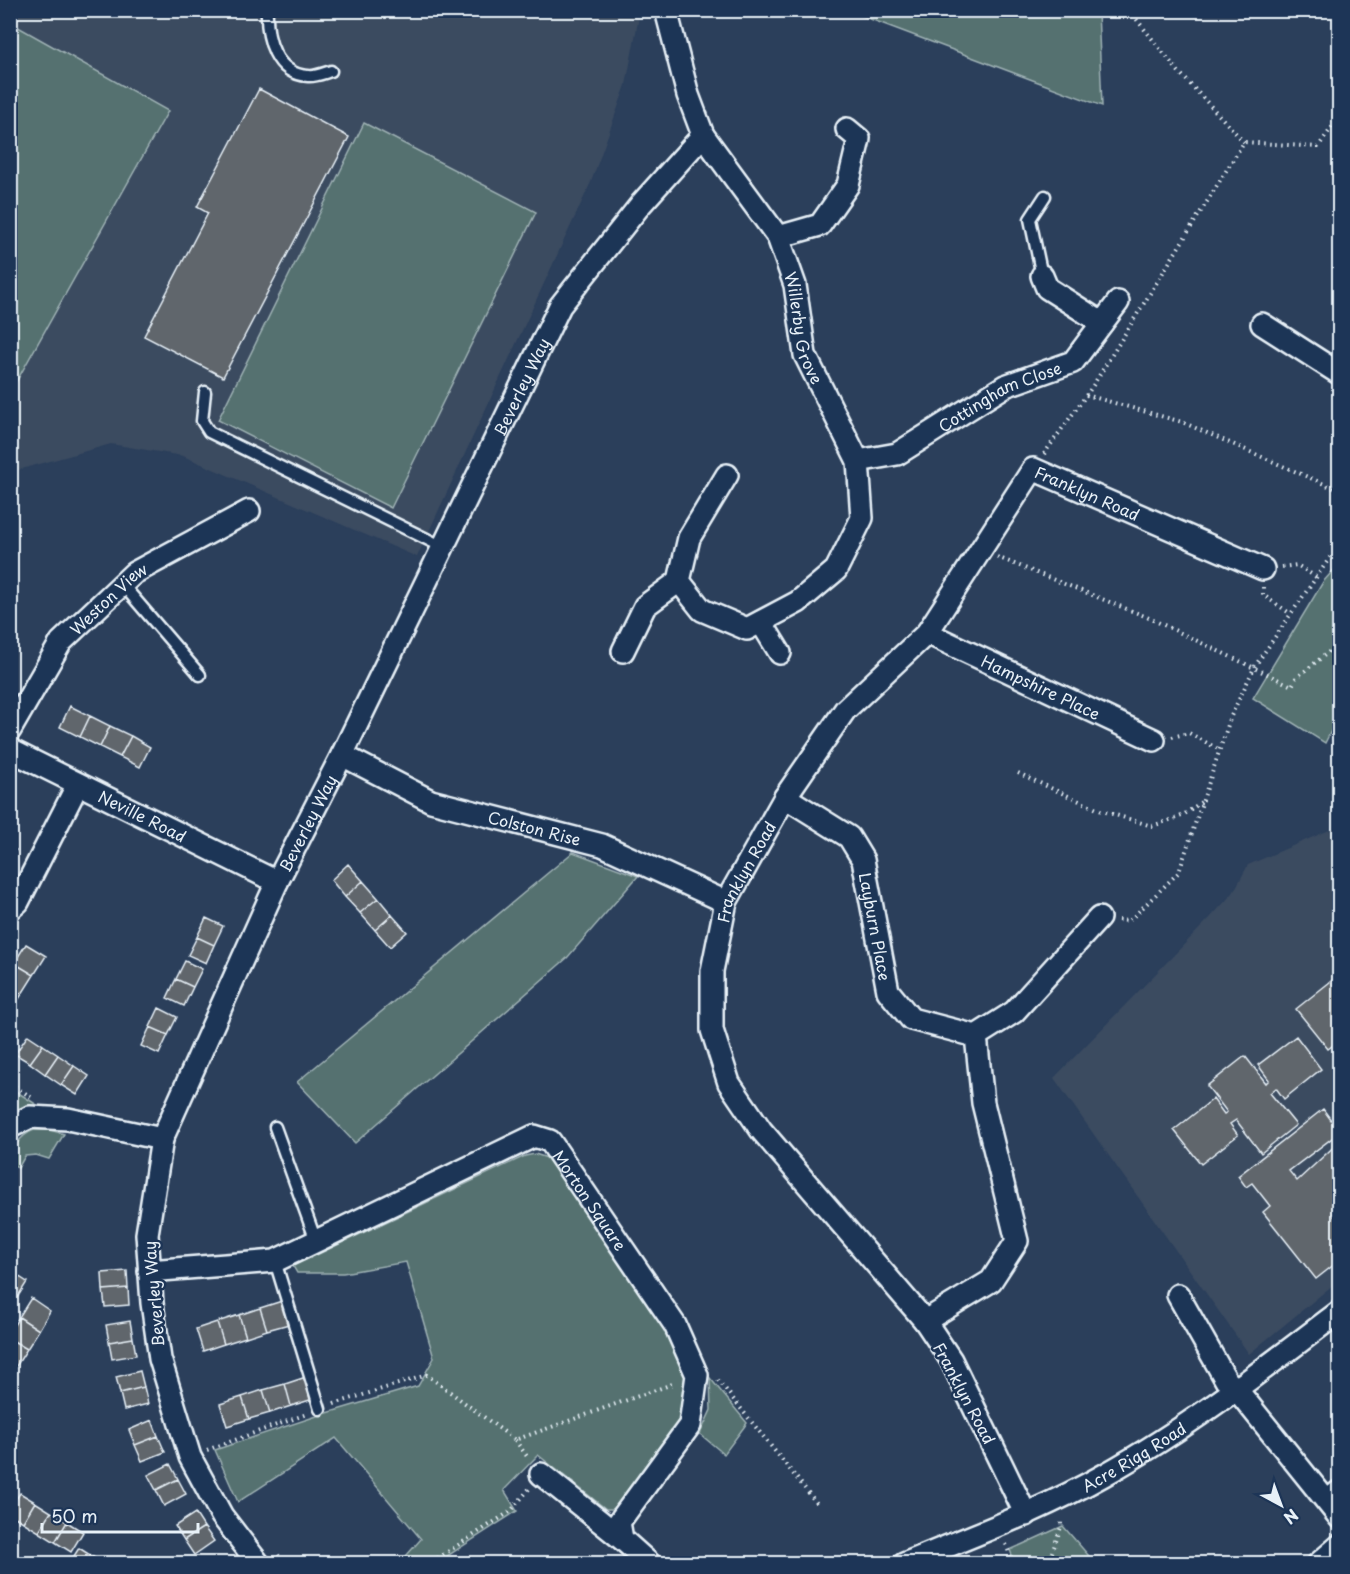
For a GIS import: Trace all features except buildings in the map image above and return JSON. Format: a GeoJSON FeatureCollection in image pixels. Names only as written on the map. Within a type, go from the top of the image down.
{"type":"FeatureCollection","features":[{"type":"Feature","properties":{"kind":"street","name":"Willerby Grove"},"geometry":{"type":"LineString","coordinates":[[666,10],[681,74],[703,135],[778,237],[795,285],[805,354],[858,461],[862,518],[836,570],[798,602],[747,629],[702,610],[679,580]]}},
{"type":"Feature","properties":{"kind":"street"},"geometry":{"type":"LineString","coordinates":[[778,237],[820,225],[848,185],[859,139],[847,129]]}},
{"type":"Feature","properties":{"kind":"street","name":"Beverley Way"},"geometry":{"type":"LineString","coordinates":[[265,1556],[222,1516],[200,1450],[160,1359],[149,1271],[147,1234],[162,1139],[277,882],[342,755],[560,306],[641,204],[703,135]]}},
{"type":"Feature","properties":{"kind":"street"},"geometry":{"type":"LineString","coordinates":[[1042,276],[1047,288],[1102,323]]}},
{"type":"Feature","properties":{"kind":"street","name":"Cottingham Close"},"geometry":{"type":"LineString","coordinates":[[858,461],[897,454],[1005,386],[1073,362],[1118,302]]}},
{"type":"Feature","properties":{"kind":"street"},"geometry":{"type":"LineString","coordinates":[[1262,324],[1340,374]]}},
{"type":"Feature","properties":{"kind":"street","name":"Franklyn Road"},"geometry":{"type":"LineString","coordinates":[[1026,1515],[951,1360],[925,1321],[761,1130],[729,1083],[712,1030],[712,971],[726,902],[785,796],[845,710],[927,633],[1033,469],[1263,569]]}},
{"type":"Feature","properties":{"kind":"street"},"geometry":{"type":"LineString","coordinates":[[624,651],[645,606],[679,580],[689,538],[727,475]]}},
{"type":"Feature","properties":{"kind":"street","name":"Weston View"},"geometry":{"type":"LineString","coordinates":[[10,730],[61,642],[134,573],[249,511]]}},
{"type":"Feature","properties":{"kind":"street"},"geometry":{"type":"LineString","coordinates":[[761,622],[780,653]]}},
{"type":"Feature","properties":{"kind":"street","name":"Hampshire Place"},"geometry":{"type":"LineString","coordinates":[[927,633],[1154,740]]}},
{"type":"Feature","properties":{"kind":"street","name":"Neville Road"},"geometry":{"type":"LineString","coordinates":[[10,750],[277,882]]}},
{"type":"Feature","properties":{"kind":"street","name":"Colston Rise"},"geometry":{"type":"LineString","coordinates":[[342,755],[431,801],[603,845],[726,902]]}},
{"type":"Feature","properties":{"kind":"street"},"geometry":{"type":"LineString","coordinates":[[10,909],[18,902],[78,784]]}},
{"type":"Feature","properties":{"kind":"street","name":"Layburn Place"},"geometry":{"type":"LineString","coordinates":[[785,796],[849,837],[862,860],[888,991],[911,1019],[976,1036]]}},
{"type":"Feature","properties":{"kind":"street"},"geometry":{"type":"LineString","coordinates":[[925,1321],[991,1281],[1017,1241],[983,1103],[976,1036],[1014,1012],[1099,918]]}},
{"type":"Feature","properties":{"kind":"street"},"geometry":{"type":"LineString","coordinates":[[10,1127],[30,1117],[68,1119],[162,1139]]}},
{"type":"Feature","properties":{"kind":"street","name":"Morton Square"},"geometry":{"type":"LineString","coordinates":[[149,1271],[275,1261],[534,1136],[550,1141],[675,1325],[697,1376]]}},
{"type":"Feature","properties":{"kind":"street"},"geometry":{"type":"LineString","coordinates":[[1178,1295],[1226,1380],[1238,1390],[1331,1491],[1340,1518]]}},
{"type":"Feature","properties":{"kind":"street","name":"Acre Rigg Road"},"geometry":{"type":"LineString","coordinates":[[904,1563],[1026,1515],[1104,1475],[1238,1390],[1340,1311]]}},
{"type":"Feature","properties":{"kind":"street"},"geometry":{"type":"LineString","coordinates":[[622,1539],[619,1522],[690,1425],[697,1376]]}},
{"type":"Feature","properties":{"kind":"street"},"geometry":{"type":"LineString","coordinates":[[541,1474],[650,1563]]}},
{"type":"Feature","properties":{"kind":"street"},"geometry":{"type":"LineString","coordinates":[[1318,1563],[1340,1545]]}},
{"type":"Feature","properties":{"kind":"lane"},"geometry":{"type":"LineString","coordinates":[[267,10],[266,23],[274,53],[285,68],[308,76],[331,71]]}},
{"type":"Feature","properties":{"kind":"lane"},"geometry":{"type":"LineString","coordinates":[[1042,276],[1030,219],[1045,196]]}},
{"type":"Feature","properties":{"kind":"lane"},"geometry":{"type":"LineString","coordinates":[[205,392],[202,421],[209,432],[443,547]]}},
{"type":"Feature","properties":{"kind":"lane"},"geometry":{"type":"LineString","coordinates":[[122,584],[200,675]]}},
{"type":"Feature","properties":{"kind":"lane"},"geometry":{"type":"LineString","coordinates":[[275,1127],[316,1241]]}},
{"type":"Feature","properties":{"kind":"lane"},"geometry":{"type":"LineString","coordinates":[[275,1261],[320,1409]]}},
{"type":"Feature","properties":{"kind":"path"},"geometry":{"type":"LineString","coordinates":[[1129,10],[1179,71],[1244,142],[1318,147],[1340,116]]}},
{"type":"Feature","properties":{"kind":"path"},"geometry":{"type":"LineString","coordinates":[[1033,469],[1086,395],[1244,142]]}},
{"type":"Feature","properties":{"kind":"path"},"geometry":{"type":"LineString","coordinates":[[1086,395],[1182,422],[1340,491]]}},
{"type":"Feature","properties":{"kind":"path"},"geometry":{"type":"LineString","coordinates":[[981,550],[1147,617],[1253,670],[1292,686],[1296,678],[1340,643]]}},
{"type":"Feature","properties":{"kind":"path"},"geometry":{"type":"LineString","coordinates":[[1099,918],[1129,921],[1179,872],[1205,800],[1231,716],[1253,670],[1316,578],[1332,556],[1340,550]]}},
{"type":"Feature","properties":{"kind":"path"},"geometry":{"type":"LineString","coordinates":[[1291,614],[1263,595],[1263,569],[1297,565],[1316,578]]}},
{"type":"Feature","properties":{"kind":"path"},"geometry":{"type":"LineString","coordinates":[[1154,740],[1189,733],[1220,750]]}},
{"type":"Feature","properties":{"kind":"path"},"geometry":{"type":"LineString","coordinates":[[1017,773],[1099,810],[1152,826],[1182,816],[1205,800]]}},
{"type":"Feature","properties":{"kind":"path"},"geometry":{"type":"LineString","coordinates":[[211,1460],[200,1450],[427,1376],[515,1440],[710,1370],[819,1506]]}},
{"type":"Feature","properties":{"kind":"path"},"geometry":{"type":"LineString","coordinates":[[429,1563],[437,1561],[511,1511],[541,1474]]}},
{"type":"Feature","properties":{"kind":"path"},"geometry":{"type":"LineString","coordinates":[[1048,1563],[1061,1527],[1061,1520]]}},
{"type":"Feature","properties":{"kind":"path"},"geometry":{"type":"LineString","coordinates":[[1006,1544],[1013,1563]]}},
{"type":"Feature","properties":{"kind":"path"},"geometry":{"type":"LineString","coordinates":[[265,1556],[286,1563]]}},
{"type":"Feature","properties":{"kind":"shaded area"},"geometry":{"type":"Polygon","coordinates":[[[11,11],[640,11],[626,85],[591,182],[417,557],[183,456],[111,444],[11,472],[11,11]]]}},
{"type":"Feature","properties":{"kind":"shaded area"},"geometry":{"type":"Polygon","coordinates":[[[1339,826],[1339,1280],[1249,1354],[1054,1078],[1233,893],[1248,865],[1339,826]]]}},
{"type":"Feature","properties":{"kind":"green space"},"geometry":{"type":"Polygon","coordinates":[[[849,11],[1098,11],[1102,106],[849,11]]]}},
{"type":"Feature","properties":{"kind":"green space"},"geometry":{"type":"Polygon","coordinates":[[[11,23],[168,111],[15,384],[10,382],[11,23]]]}},
{"type":"Feature","properties":{"kind":"green space"},"geometry":{"type":"Polygon","coordinates":[[[364,123],[536,212],[391,508],[218,420],[364,123]]]}},
{"type":"Feature","properties":{"kind":"green space"},"geometry":{"type":"Polygon","coordinates":[[[1339,564],[1339,715],[1325,743],[1253,698],[1323,582],[1339,564]]]}},
{"type":"Feature","properties":{"kind":"green space"},"geometry":{"type":"Polygon","coordinates":[[[573,852],[638,876],[567,958],[355,1143],[297,1082],[573,852]]]}},
{"type":"Feature","properties":{"kind":"green space"},"geometry":{"type":"Polygon","coordinates":[[[11,1088],[37,1105],[19,1109],[11,1114],[11,1088]]]}},
{"type":"Feature","properties":{"kind":"green space"},"geometry":{"type":"Polygon","coordinates":[[[34,1130],[50,1130],[64,1134],[49,1159],[36,1155],[25,1156],[18,1168],[11,1162],[14,1147],[34,1130]]]}},
{"type":"Feature","properties":{"kind":"green space"},"geometry":{"type":"Polygon","coordinates":[[[535,1154],[550,1159],[678,1344],[689,1387],[686,1424],[621,1509],[606,1509],[538,1455],[504,1490],[517,1511],[441,1560],[440,1563],[400,1563],[421,1539],[336,1438],[238,1502],[215,1450],[418,1386],[434,1358],[406,1262],[343,1273],[297,1273],[293,1266],[525,1156],[535,1154]]]}},
{"type":"Feature","properties":{"kind":"green space"},"geometry":{"type":"Polygon","coordinates":[[[710,1378],[747,1423],[724,1454],[700,1434],[711,1410],[710,1378]]]}},
{"type":"Feature","properties":{"kind":"green space"},"geometry":{"type":"Polygon","coordinates":[[[1063,1526],[1095,1563],[1015,1563],[1010,1550],[1063,1526]]]}}]}
